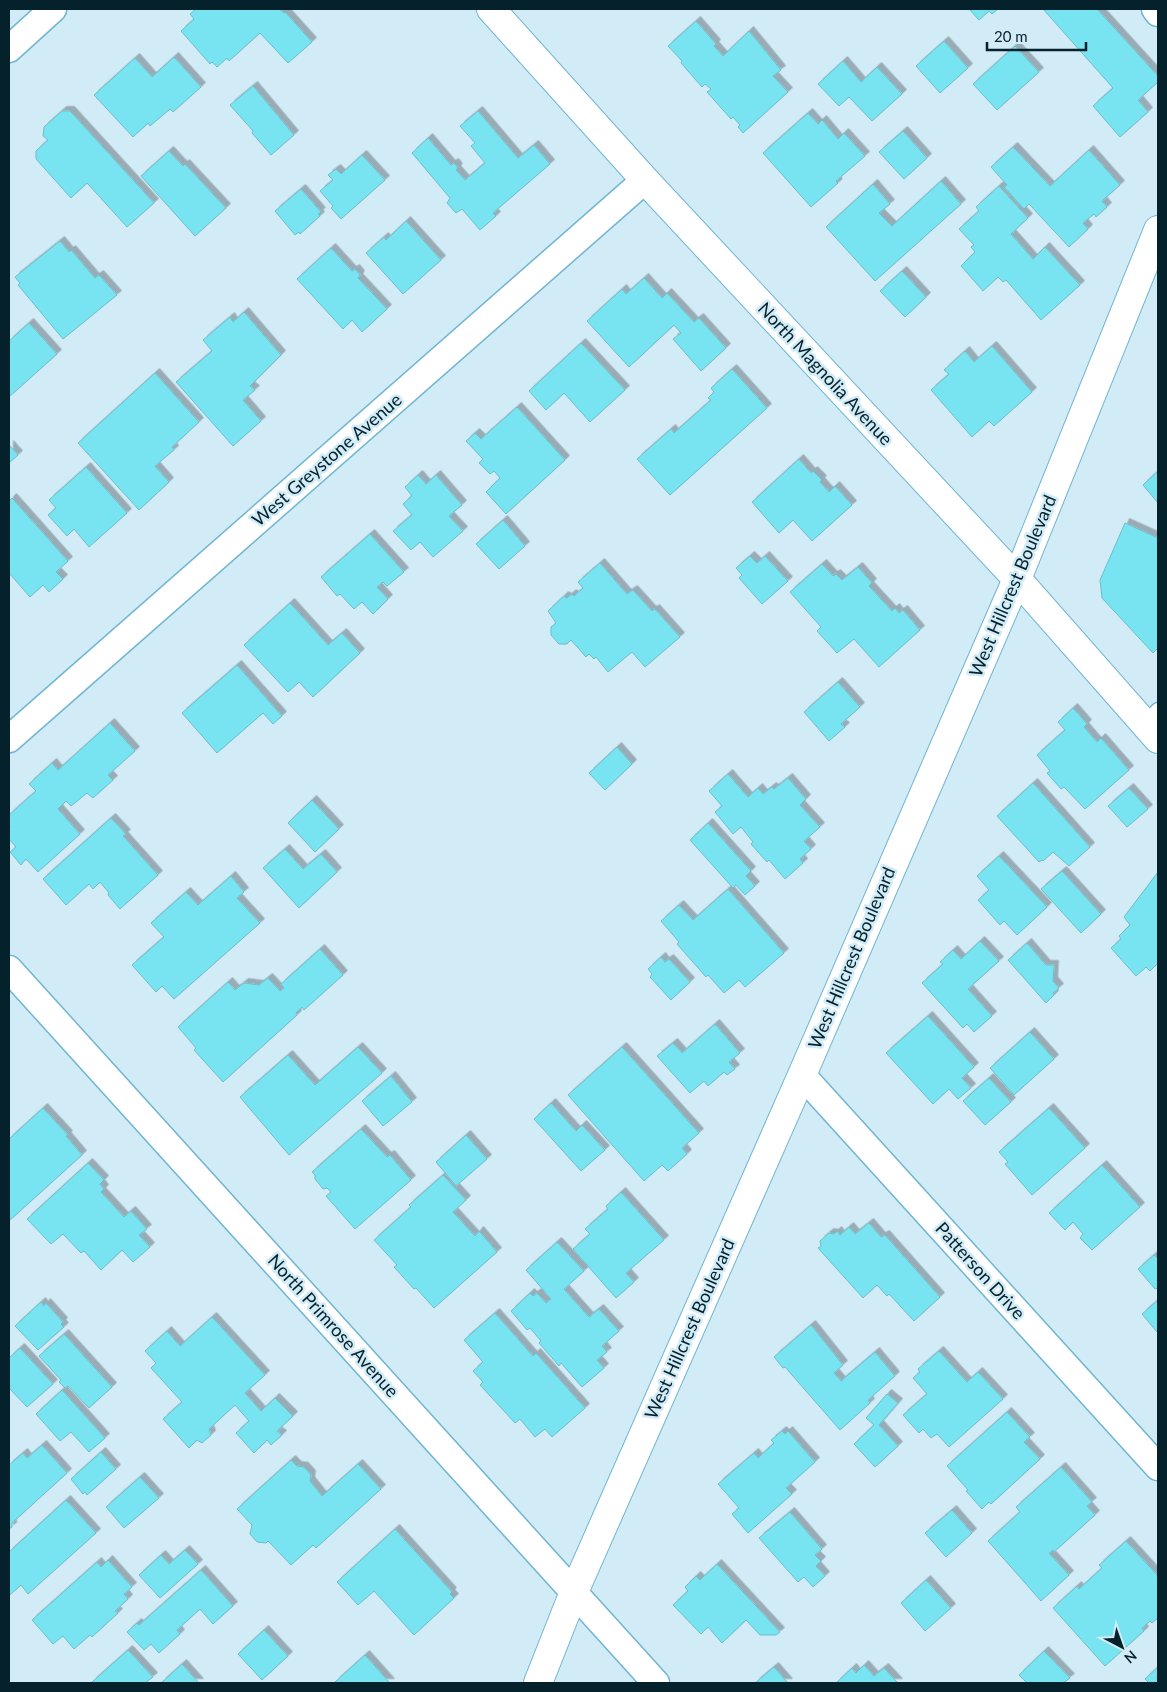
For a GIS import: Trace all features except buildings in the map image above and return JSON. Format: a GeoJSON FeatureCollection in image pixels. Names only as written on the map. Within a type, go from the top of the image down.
{"type":"FeatureCollection","features":[{"type":"Feature","properties":{"kind":"street"},"geometry":{"type":"LineString","coordinates":[[9,49],[53,9]]}},
{"type":"Feature","properties":{"kind":"street","name":"North Magnolia Avenue"},"geometry":{"type":"LineString","coordinates":[[491,9],[645,180],[1153,723]]}},
{"type":"Feature","properties":{"kind":"street"},"geometry":{"type":"LineString","coordinates":[[1155,9],[1158,12]]}},
{"type":"Feature","properties":{"kind":"street","name":"West Greystone Avenue"},"geometry":{"type":"LineString","coordinates":[[9,739],[645,180]]}},
{"type":"Feature","properties":{"kind":"street","name":"West Hillcrest Boulevard"},"geometry":{"type":"LineString","coordinates":[[538,1683],[574,1592],[802,1075],[1017,579],[1158,230]]}},
{"type":"Feature","properties":{"kind":"street","name":"North Primrose Avenue"},"geometry":{"type":"LineString","coordinates":[[9,969],[656,1683]]}},
{"type":"Feature","properties":{"kind":"street","name":"Patterson Drive"},"geometry":{"type":"LineString","coordinates":[[802,1075],[1158,1467]]}}]}
